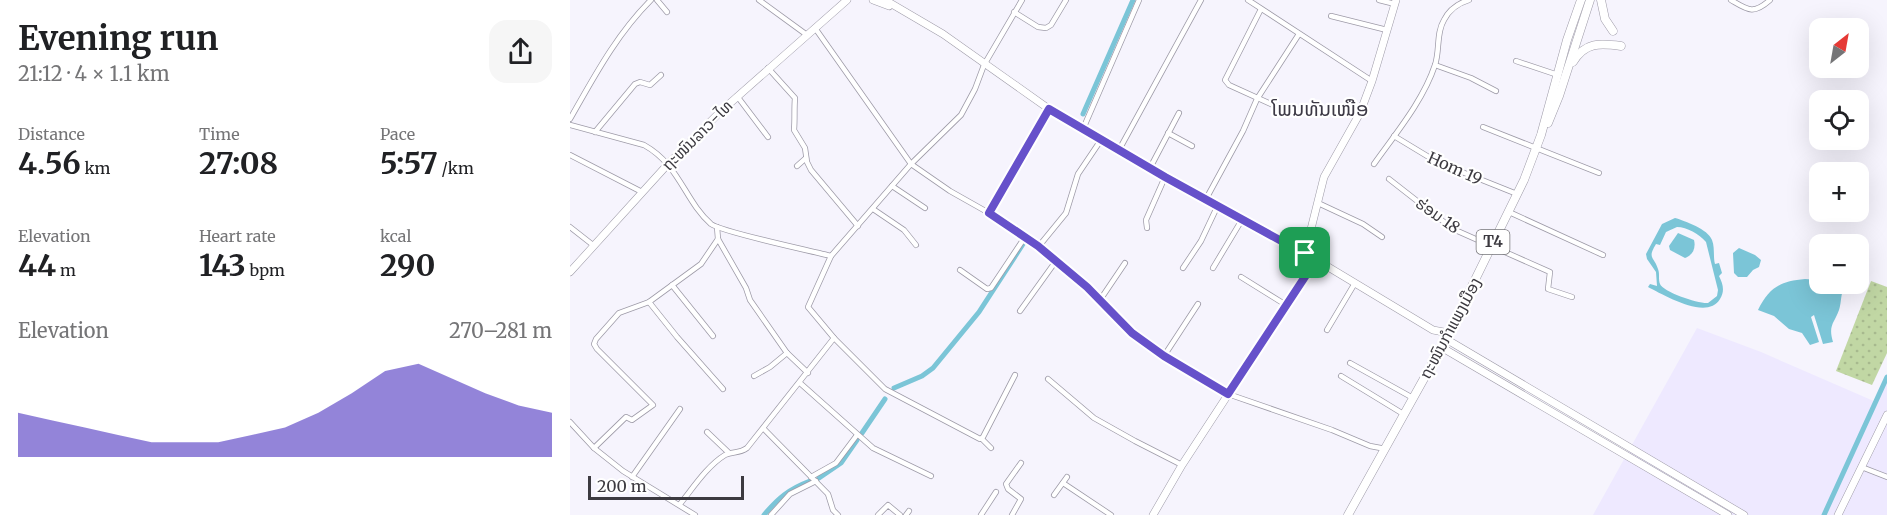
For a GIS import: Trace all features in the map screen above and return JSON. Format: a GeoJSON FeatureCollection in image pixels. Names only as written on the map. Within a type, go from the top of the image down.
{"type":"FeatureCollection","features":[{"type":"Feature","properties":{"kind":"main road","name":"ຖະໜົນກຳແພງເມືອງ"},"geometry":{"type":"LineString","coordinates":[[1541,135],[1552,116],[1567,71],[1576,28],[1575,16],[1581,0]]}},
{"type":"Feature","properties":{"kind":"main road","name":"ຖະໜົນກຳແພງເມືອງ"},"geometry":{"type":"LineString","coordinates":[[1348,515],[1405,415],[1509,213],[1536,150],[1558,75],[1576,28],[1584,19],[1590,0]]}},
{"type":"Feature","properties":{"kind":"main road"},"geometry":{"type":"LineString","coordinates":[[1600,0],[1605,19],[1612,31]]}},
{"type":"Feature","properties":{"kind":"main road"},"geometry":{"type":"LineString","coordinates":[[1567,71],[1579,53],[1591,45],[1598,43],[1621,45]]}},
{"type":"Feature","properties":{"kind":"street"},"geometry":{"type":"LineString","coordinates":[[570,119],[615,42],[631,20],[651,0]]}},
{"type":"Feature","properties":{"kind":"street"},"geometry":{"type":"LineString","coordinates":[[657,0],[667,12]]}},
{"type":"Feature","properties":{"kind":"street"},"geometry":{"type":"LineString","coordinates":[[759,0],[807,35]]}},
{"type":"Feature","properties":{"kind":"street","name":"ຖະໜົນລາວ-ໄທ"},"geometry":{"type":"LineString","coordinates":[[835,9],[840,0]]}},
{"type":"Feature","properties":{"kind":"street","name":"ຖະໜົນລາວ-ໄທ"},"geometry":{"type":"LineString","coordinates":[[570,272],[668,164],[737,96],[847,0]]}},
{"type":"Feature","properties":{"kind":"street"},"geometry":{"type":"LineString","coordinates":[[873,0],[908,14]]}},
{"type":"Feature","properties":{"kind":"street"},"geometry":{"type":"LineString","coordinates":[[885,0],[943,34],[1049,109],[1165,177],[1305,253],[1744,515]]}},
{"type":"Feature","properties":{"kind":"street"},"geometry":{"type":"LineString","coordinates":[[991,448],[982,439],[885,389],[834,338],[808,307],[831,256],[911,164],[961,115],[975,89],[984,65],[1022,0]]}},
{"type":"Feature","properties":{"kind":"street"},"geometry":{"type":"LineString","coordinates":[[1014,12],[1038,27],[1046,28],[1051,25],[1066,0]]}},
{"type":"Feature","properties":{"kind":"street"},"geometry":{"type":"LineString","coordinates":[[1083,129],[1139,0]]}},
{"type":"Feature","properties":{"kind":"street"},"geometry":{"type":"LineString","coordinates":[[1119,150],[1201,0]]}},
{"type":"Feature","properties":{"kind":"street"},"geometry":{"type":"LineString","coordinates":[[1248,0],[1372,81]]}},
{"type":"Feature","properties":{"kind":"street"},"geometry":{"type":"LineString","coordinates":[[1305,253],[1324,177],[1360,113],[1396,2],[1380,0]]}},
{"type":"Feature","properties":{"kind":"street"},"geometry":{"type":"LineString","coordinates":[[1374,164],[1419,99],[1435,65],[1438,35],[1443,20],[1452,9],[1469,0]]}},
{"type":"Feature","properties":{"kind":"street"},"geometry":{"type":"LineString","coordinates":[[1731,0],[1747,10],[1761,8],[1770,0]]}},
{"type":"Feature","properties":{"kind":"street"},"geometry":{"type":"LineString","coordinates":[[1261,9],[1225,80],[1229,86],[1284,110]]}},
{"type":"Feature","properties":{"kind":"street"},"geometry":{"type":"LineString","coordinates":[[1331,16],[1387,30]]}},
{"type":"Feature","properties":{"kind":"street"},"geometry":{"type":"LineString","coordinates":[[1575,16],[1584,19]]}},
{"type":"Feature","properties":{"kind":"street"},"geometry":{"type":"LineString","coordinates":[[815,28],[911,164],[1038,246],[1100,300],[1132,333],[1164,356],[1228,394],[1332,430],[1370,446],[1386,449]]}},
{"type":"Feature","properties":{"kind":"street"},"geometry":{"type":"LineString","coordinates":[[1206,199],[1243,131],[1257,99],[1299,34]]}},
{"type":"Feature","properties":{"kind":"street"},"geometry":{"type":"LineString","coordinates":[[1516,61],[1558,75]]}},
{"type":"Feature","properties":{"kind":"street"},"geometry":{"type":"LineString","coordinates":[[1435,65],[1482,83],[1496,91]]}},
{"type":"Feature","properties":{"kind":"street"},"geometry":{"type":"LineString","coordinates":[[768,68],[795,98],[794,130],[805,148],[811,170],[858,226]]}},
{"type":"Feature","properties":{"kind":"street"},"geometry":{"type":"LineString","coordinates":[[596,132],[634,84],[640,82],[650,85],[661,75]]}},
{"type":"Feature","properties":{"kind":"street"},"geometry":{"type":"LineString","coordinates":[[737,96],[768,137]]}},
{"type":"Feature","properties":{"kind":"street"},"geometry":{"type":"LineString","coordinates":[[989,213],[1049,109]]}},
{"type":"Feature","properties":{"kind":"street"},"geometry":{"type":"LineString","coordinates":[[1150,168],[1179,113]]}},
{"type":"Feature","properties":{"kind":"street"},"geometry":{"type":"LineString","coordinates":[[570,125],[644,145],[653,150],[668,164],[687,189],[689,200],[713,226],[831,256]]}},
{"type":"Feature","properties":{"kind":"street"},"geometry":{"type":"LineString","coordinates":[[1483,127],[1599,174]]}},
{"type":"Feature","properties":{"kind":"street"},"geometry":{"type":"LineString","coordinates":[[1168,133],[1192,146]]}},
{"type":"Feature","properties":{"kind":"street","name":"Hom 19"},"geometry":{"type":"LineString","coordinates":[[1394,136],[1437,162],[1517,194]]}},
{"type":"Feature","properties":{"kind":"street"},"geometry":{"type":"LineString","coordinates":[[1038,246],[1069,207],[1078,174],[1101,140]]}},
{"type":"Feature","properties":{"kind":"street"},"geometry":{"type":"LineString","coordinates":[[570,155],[642,192]]}},
{"type":"Feature","properties":{"kind":"street"},"geometry":{"type":"LineString","coordinates":[[797,166],[807,158]]}},
{"type":"Feature","properties":{"kind":"street"},"geometry":{"type":"LineString","coordinates":[[1147,228],[1146,220],[1165,177]]}},
{"type":"Feature","properties":{"kind":"street","name":"ຮ່ອມ 18"},"geometry":{"type":"LineString","coordinates":[[1389,179],[1453,229],[1550,272],[1548,289],[1572,297]]}},
{"type":"Feature","properties":{"kind":"street"},"geometry":{"type":"LineString","coordinates":[[892,186],[925,208]]}},
{"type":"Feature","properties":{"kind":"street"},"geometry":{"type":"LineString","coordinates":[[1318,203],[1363,224],[1382,237]]}},
{"type":"Feature","properties":{"kind":"street"},"geometry":{"type":"LineString","coordinates":[[1183,268],[1201,241],[1218,205]]}},
{"type":"Feature","properties":{"kind":"street"},"geometry":{"type":"LineString","coordinates":[[873,209],[904,230],[916,245]]}},
{"type":"Feature","properties":{"kind":"street"},"geometry":{"type":"LineString","coordinates":[[1509,213],[1603,255]]}},
{"type":"Feature","properties":{"kind":"street"},"geometry":{"type":"LineString","coordinates":[[1213,268],[1243,218]]}},
{"type":"Feature","properties":{"kind":"street"},"geometry":{"type":"LineString","coordinates":[[570,227],[593,245]]}},
{"type":"Feature","properties":{"kind":"street"},"geometry":{"type":"LineString","coordinates":[[717,227],[718,239],[746,288],[750,300],[787,353],[808,373]]}},
{"type":"Feature","properties":{"kind":"street"},"geometry":{"type":"LineString","coordinates":[[960,270],[987,289],[992,288],[1025,237]]}},
{"type":"Feature","properties":{"kind":"street"},"geometry":{"type":"LineString","coordinates":[[594,448],[626,417],[632,420],[653,405],[597,349],[594,344],[596,339],[619,313],[649,302],[701,264],[718,239]]}},
{"type":"Feature","properties":{"kind":"street"},"geometry":{"type":"LineString","coordinates":[[1154,515],[1182,465],[1316,260]]}},
{"type":"Feature","properties":{"kind":"street"},"geometry":{"type":"LineString","coordinates":[[1020,311],[1056,261]]}},
{"type":"Feature","properties":{"kind":"street"},"geometry":{"type":"LineString","coordinates":[[1100,300],[1125,263]]}},
{"type":"Feature","properties":{"kind":"street"},"geometry":{"type":"LineString","coordinates":[[1241,277],[1286,306]]}},
{"type":"Feature","properties":{"kind":"street"},"geometry":{"type":"LineString","coordinates":[[1327,330],[1355,284]]}},
{"type":"Feature","properties":{"kind":"street"},"geometry":{"type":"LineString","coordinates":[[672,285],[713,336]]}},
{"type":"Feature","properties":{"kind":"street"},"geometry":{"type":"LineString","coordinates":[[649,302],[723,389]]}},
{"type":"Feature","properties":{"kind":"street"},"geometry":{"type":"LineString","coordinates":[[1164,356],[1198,304]]}},
{"type":"Feature","properties":{"kind":"street"},"geometry":{"type":"LineString","coordinates":[[680,504],[712,466],[729,453],[741,453],[764,429],[834,338]]}},
{"type":"Feature","properties":{"kind":"street"},"geometry":{"type":"LineString","coordinates":[[1441,347],[1728,515]]}},
{"type":"Feature","properties":{"kind":"street"},"geometry":{"type":"LineString","coordinates":[[754,376],[787,353]]}},
{"type":"Feature","properties":{"kind":"street"},"geometry":{"type":"LineString","coordinates":[[1350,363],[1413,398]]}},
{"type":"Feature","properties":{"kind":"street"},"geometry":{"type":"LineString","coordinates":[[982,439],[1015,375]]}},
{"type":"Feature","properties":{"kind":"street"},"geometry":{"type":"LineString","coordinates":[[1341,376],[1405,415]]}},
{"type":"Feature","properties":{"kind":"street"},"geometry":{"type":"LineString","coordinates":[[1048,379],[1094,418],[1182,465]]}},
{"type":"Feature","properties":{"kind":"street"},"geometry":{"type":"LineString","coordinates":[[800,383],[857,435],[879,451],[931,476]]}},
{"type":"Feature","properties":{"kind":"street"},"geometry":{"type":"LineString","coordinates":[[632,477],[680,409]]}},
{"type":"Feature","properties":{"kind":"street"},"geometry":{"type":"LineString","coordinates":[[1838,515],[1887,415]]}},
{"type":"Feature","properties":{"kind":"street"},"geometry":{"type":"LineString","coordinates":[[570,422],[594,448],[632,477],[695,515]]}},
{"type":"Feature","properties":{"kind":"street"},"geometry":{"type":"LineString","coordinates":[[764,429],[828,494],[833,510],[838,515]]}},
{"type":"Feature","properties":{"kind":"street"},"geometry":{"type":"LineString","coordinates":[[707,432],[729,453]]}},
{"type":"Feature","properties":{"kind":"street"},"geometry":{"type":"LineString","coordinates":[[811,477],[836,463],[857,435]]}},
{"type":"Feature","properties":{"kind":"street"},"geometry":{"type":"LineString","coordinates":[[1012,515],[1021,499],[1006,487],[1006,484],[1022,463]]}},
{"type":"Feature","properties":{"kind":"street"},"geometry":{"type":"LineString","coordinates":[[1864,468],[1887,477]]}},
{"type":"Feature","properties":{"kind":"street"},"geometry":{"type":"LineString","coordinates":[[1054,495],[1067,477]]}},
{"type":"Feature","properties":{"kind":"street"},"geometry":{"type":"LineString","coordinates":[[771,515],[790,494],[816,482]]}},
{"type":"Feature","properties":{"kind":"street"},"geometry":{"type":"LineString","coordinates":[[1063,483],[1111,515]]}},
{"type":"Feature","properties":{"kind":"street"},"geometry":{"type":"LineString","coordinates":[[981,515],[996,492]]}},
{"type":"Feature","properties":{"kind":"street"},"geometry":{"type":"LineString","coordinates":[[878,515],[888,505],[900,515]]}},
{"type":"Feature","properties":{"kind":"shaded area"},"geometry":{"type":"Polygon","coordinates":[[[1697,328],[1761,352],[1876,402],[1887,378],[1887,515],[1593,515],[1697,328]]]}},
{"type":"Feature","properties":{"kind":"green space"},"geometry":{"type":"Polygon","coordinates":[[[1871,281],[1887,287],[1887,353],[1872,385],[1836,371],[1866,294],[1869,294],[1871,281]]]}},
{"type":"Feature","properties":{"kind":"water"},"geometry":{"type":"Polygon","coordinates":[[[1675,218],[1696,226],[1710,236],[1715,264],[1719,263],[1722,273],[1719,276],[1723,288],[1722,296],[1714,305],[1706,308],[1685,304],[1648,287],[1650,284],[1657,286],[1656,272],[1646,254],[1662,224],[1675,218]],[[1677,227],[1666,232],[1660,245],[1656,244],[1652,252],[1659,271],[1660,284],[1682,297],[1708,303],[1717,296],[1718,290],[1706,242],[1693,232],[1677,227]]]}},
{"type":"Feature","properties":{"kind":"water"},"geometry":{"type":"Polygon","coordinates":[[[1678,233],[1694,240],[1693,251],[1685,258],[1670,250],[1669,246],[1678,233]]]}},
{"type":"Feature","properties":{"kind":"water"},"geometry":{"type":"Polygon","coordinates":[[[1739,248],[1761,260],[1759,267],[1747,277],[1738,277],[1734,273],[1733,253],[1739,248]]]}},
{"type":"Feature","properties":{"kind":"water"},"geometry":{"type":"Polygon","coordinates":[[[1809,279],[1809,294],[1842,294],[1839,310],[1831,328],[1833,342],[1823,344],[1814,315],[1811,317],[1819,342],[1810,345],[1802,333],[1789,329],[1774,316],[1758,310],[1771,291],[1789,282],[1809,279]]]}},
{"type":"Feature","properties":{"kind":"waterway"},"geometry":{"type":"LineString","coordinates":[[1083,114],[1133,0]]}},
{"type":"Feature","properties":{"kind":"waterway"},"geometry":{"type":"LineString","coordinates":[[894,388],[922,376],[933,368],[979,312],[1025,241]]}},
{"type":"Feature","properties":{"kind":"waterway"},"geometry":{"type":"LineString","coordinates":[[1824,515],[1887,377]]}},
{"type":"Feature","properties":{"kind":"waterway"},"geometry":{"type":"LineString","coordinates":[[862,433],[885,399]]}},
{"type":"Feature","properties":{"kind":"waterway"},"geometry":{"type":"LineString","coordinates":[[819,478],[841,463],[857,440]]}},
{"type":"Feature","properties":{"kind":"waterway"},"geometry":{"type":"LineString","coordinates":[[764,515],[784,495],[810,481]]}},
{"type":"Feature","properties":{"kind":"district","name":"ໂພນທັນເໜືອ"},"geometry":{"type":"Point","coordinates":[1320,109]}},
{"type":"Feature","properties":{"kind":"route"},"geometry":{"type":"LineString","coordinates":[[1049,109],[1165,177],[1305,253],[1316,260],[1228,394],[1164,356],[1132,333],[1087,287],[1038,246],[989,213],[1049,109]]}}]}
